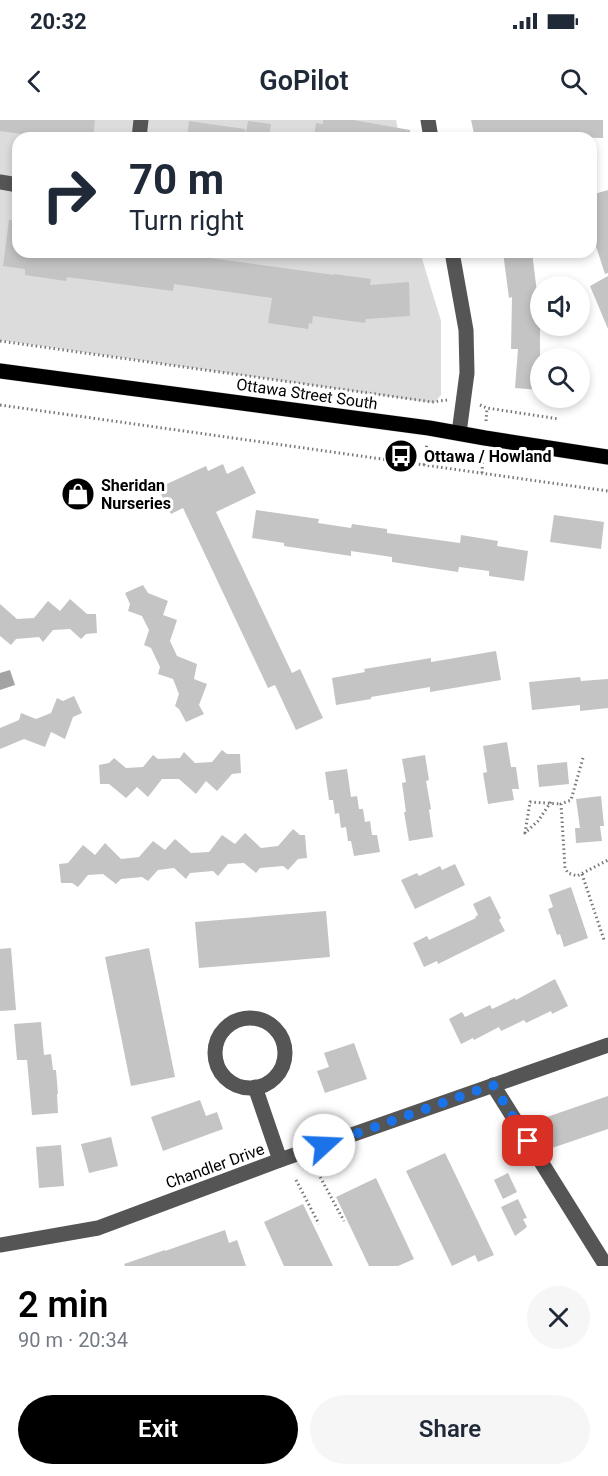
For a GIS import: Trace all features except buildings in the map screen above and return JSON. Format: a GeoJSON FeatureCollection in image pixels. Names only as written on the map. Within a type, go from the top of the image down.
{"type":"FeatureCollection","features":[{"type":"Feature","properties":{"kind":"main road","name":"Ottawa Street South"},"geometry":{"type":"LineString","coordinates":[[0,371],[245,403],[608,457]]}},
{"type":"Feature","properties":{"kind":"street"},"geometry":{"type":"LineString","coordinates":[[453,258],[466,330],[467,374],[459,434]]}},
{"type":"Feature","properties":{"kind":"street"},"geometry":{"type":"LineString","coordinates":[[240,1019],[265,1020],[279,1032],[284,1043],[285,1059],[281,1070],[275,1078],[264,1085],[255,1087],[243,1087],[231,1082],[219,1068],[216,1057],[219,1036],[230,1024],[240,1019]]}},
{"type":"Feature","properties":{"kind":"street","name":"Chandler Drive"},"geometry":{"type":"LineString","coordinates":[[0,1245],[98,1228],[280,1160],[608,1045]]}},
{"type":"Feature","properties":{"kind":"street"},"geometry":{"type":"LineString","coordinates":[[493,1085],[603,1261],[608,1264]]}},
{"type":"Feature","properties":{"kind":"street"},"geometry":{"type":"LineString","coordinates":[[255,1087],[280,1160]]}},
{"type":"Feature","properties":{"kind":"path"},"geometry":{"type":"LineString","coordinates":[[0,341],[432,402],[447,400]]}},
{"type":"Feature","properties":{"kind":"path"},"geometry":{"type":"LineString","coordinates":[[431,409],[432,402]]}},
{"type":"Feature","properties":{"kind":"path"},"geometry":{"type":"LineString","coordinates":[[476,404],[487,408],[559,419]]}},
{"type":"Feature","properties":{"kind":"path"},"geometry":{"type":"LineString","coordinates":[[0,405],[608,491]]}},
{"type":"Feature","properties":{"kind":"path"},"geometry":{"type":"LineString","coordinates":[[486,416],[487,408]]}},
{"type":"Feature","properties":{"kind":"path"},"geometry":{"type":"LineString","coordinates":[[424,465],[426,457]]}},
{"type":"Feature","properties":{"kind":"path"},"geometry":{"type":"LineString","coordinates":[[482,473],[483,465]]}},
{"type":"Feature","properties":{"kind":"path"},"geometry":{"type":"LineString","coordinates":[[551,802],[525,833],[530,802],[551,802],[561,804],[571,800],[583,758]]}},
{"type":"Feature","properties":{"kind":"path"},"geometry":{"type":"LineString","coordinates":[[561,804],[565,868],[568,873],[577,876],[608,860]]}},
{"type":"Feature","properties":{"kind":"path"},"geometry":{"type":"LineString","coordinates":[[582,874],[604,940]]}},
{"type":"Feature","properties":{"kind":"path"},"geometry":{"type":"LineString","coordinates":[[318,1173],[344,1221]]}},
{"type":"Feature","properties":{"kind":"path"},"geometry":{"type":"LineString","coordinates":[[296,1180],[319,1224]]}},
{"type":"Feature","properties":{"kind":"shaded area"},"geometry":{"type":"Polygon","coordinates":[[[0,120],[396,120],[399,132],[12,132],[12,258],[422,258],[441,321],[441,395],[434,403],[0,340],[0,120]]]}},
{"type":"Feature","properties":{"kind":"shaded area"},"geometry":{"type":"Polygon","coordinates":[[[10,670],[15,685],[0,690],[0,673],[10,670]]]}},
{"type":"Feature","properties":{"kind":"place","name":"Ottawa / Howland"},"geometry":{"type":"Point","coordinates":[401,456]}},
{"type":"Feature","properties":{"kind":"place","name":"Sheridan Nurseries"},"geometry":{"type":"Point","coordinates":[78,494]}},
{"type":"Feature","properties":{"kind":"route"},"geometry":{"type":"LineString","coordinates":[[324,1145],[493,1085],[528,1141]]}}]}
